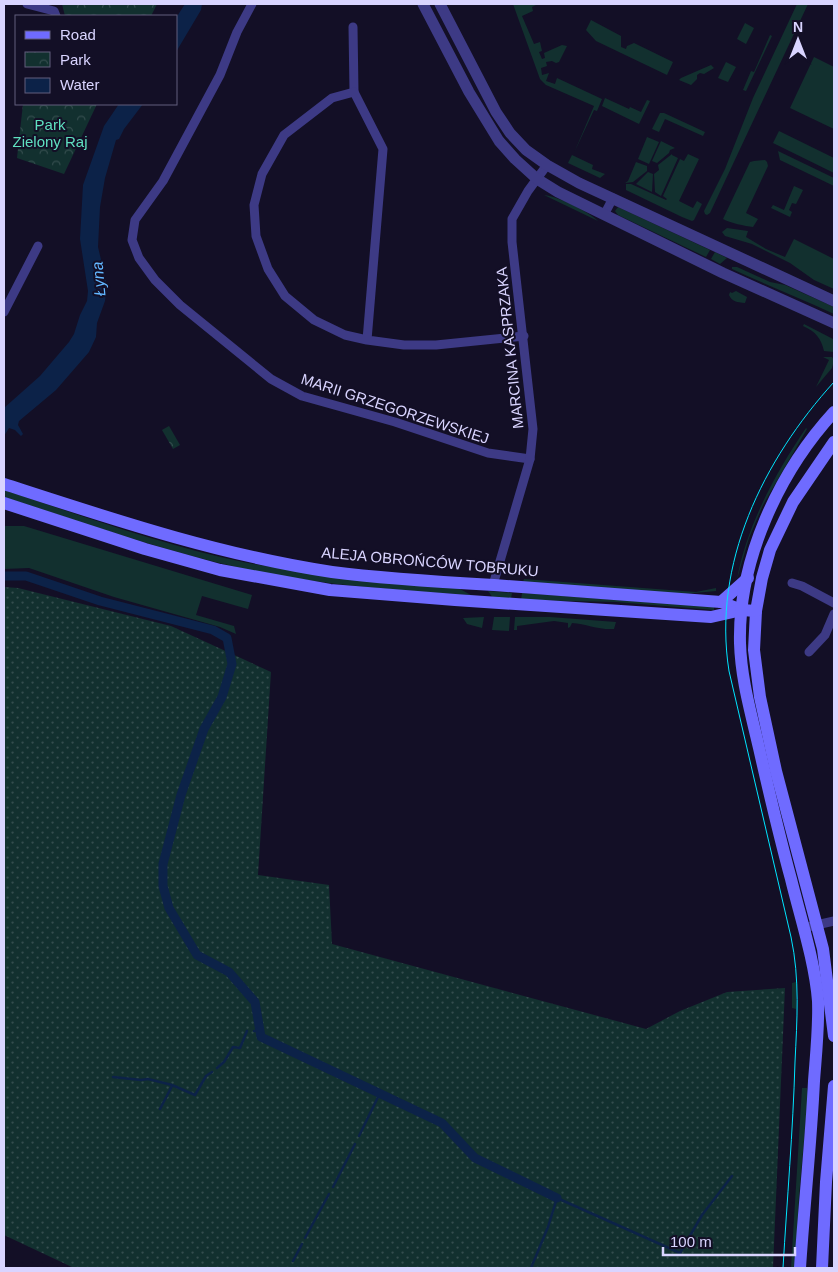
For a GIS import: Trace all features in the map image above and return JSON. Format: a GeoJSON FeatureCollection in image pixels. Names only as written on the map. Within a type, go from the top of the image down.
{"type":"FeatureCollection","features":[{"type":"Feature","properties":{"kind":"main road"},"geometry":{"type":"LineString","coordinates":[[800,1268],[818,1026],[818,1000],[803,928],[746,695],[740,643],[742,610],[748,578],[761,530],[783,482],[834,412]]}},
{"type":"Feature","properties":{"kind":"main road"},"geometry":{"type":"LineString","coordinates":[[834,442],[804,484],[782,522],[770,550],[762,578],[756,611],[754,657],[760,696],[778,780],[824,949],[834,1036]]}},
{"type":"Feature","properties":{"kind":"main road","name":"ALEJA OBROŃCÓW TOBRUKU"},"geometry":{"type":"LineString","coordinates":[[4,484],[135,527],[237,554],[332,572],[407,580],[720,602],[742,610],[756,611]]}},
{"type":"Feature","properties":{"kind":"main road","name":"ALEJA OBROŃCÓW TOBRUKU"},"geometry":{"type":"LineString","coordinates":[[4,503],[145,549],[220,570],[330,590],[711,617],[742,610]]}},
{"type":"Feature","properties":{"kind":"main road"},"geometry":{"type":"LineString","coordinates":[[720,602],[748,578]]}},
{"type":"Feature","properties":{"kind":"main road"},"geometry":{"type":"LineString","coordinates":[[822,1268],[826,1182],[834,1086]]}},
{"type":"Feature","properties":{"kind":"street"},"geometry":{"type":"LineString","coordinates":[[27,4],[54,12],[56,15]]}},
{"type":"Feature","properties":{"kind":"street","name":"MARII GRZEGORZEWSKIEJ"},"geometry":{"type":"LineString","coordinates":[[252,4],[237,32],[220,75],[163,181],[135,220],[132,240],[139,258],[155,280],[182,308],[271,379],[302,396],[395,422],[488,453],[530,459]]}},
{"type":"Feature","properties":{"kind":"street"},"geometry":{"type":"LineString","coordinates":[[423,4],[489,126],[515,159],[536,178],[558,192],[723,273],[834,323]]}},
{"type":"Feature","properties":{"kind":"street"},"geometry":{"type":"LineString","coordinates":[[440,4],[496,112],[510,133],[526,150],[547,165],[613,198],[834,301]]}},
{"type":"Feature","properties":{"kind":"street"},"geometry":{"type":"LineString","coordinates":[[353,27],[354,92],[383,150],[367,340]]}},
{"type":"Feature","properties":{"kind":"street"},"geometry":{"type":"LineString","coordinates":[[354,92],[332,98],[284,134],[262,174],[254,205],[256,236],[268,269],[285,296],[314,320],[345,335],[367,340],[404,345],[436,345],[524,336]]}},
{"type":"Feature","properties":{"kind":"street","name":"MARCINA KASPRZAKA"},"geometry":{"type":"LineString","coordinates":[[494,585],[530,459],[533,430],[512,242],[512,219],[536,178],[547,165]]}},
{"type":"Feature","properties":{"kind":"street"},"geometry":{"type":"LineString","coordinates":[[604,215],[613,198]]}},
{"type":"Feature","properties":{"kind":"street"},"geometry":{"type":"LineString","coordinates":[[4,312],[38,246]]}},
{"type":"Feature","properties":{"kind":"street"},"geometry":{"type":"LineString","coordinates":[[792,583],[802,586],[834,603]]}},
{"type":"Feature","properties":{"kind":"street"},"geometry":{"type":"LineString","coordinates":[[810,652],[824,635],[834,614]]}},
{"type":"Feature","properties":{"kind":"street"},"geometry":{"type":"LineString","coordinates":[[803,928],[834,921]]}},
{"type":"Feature","properties":{"kind":"green space"},"geometry":{"type":"Polygon","coordinates":[[[62,4],[157,4],[152,15],[65,15],[62,4]]]}},
{"type":"Feature","properties":{"kind":"green space"},"geometry":{"type":"Polygon","coordinates":[[[513,4],[538,4],[532,7],[533,11],[522,16],[534,44],[540,42],[542,51],[539,52],[542,59],[545,58],[544,53],[562,45],[567,46],[559,62],[546,62],[547,66],[541,68],[542,75],[549,73],[546,81],[555,84],[557,78],[602,99],[597,111],[594,110],[574,153],[594,106],[546,85],[540,79],[513,4]]]}},
{"type":"Feature","properties":{"kind":"green space"},"geometry":{"type":"Polygon","coordinates":[[[797,4],[808,4],[710,213],[707,215],[704,211],[725,169],[753,98],[797,4]]]}},
{"type":"Feature","properties":{"kind":"green space"},"geometry":{"type":"Polygon","coordinates":[[[591,20],[621,36],[621,47],[626,49],[627,46],[634,43],[673,62],[667,75],[596,41],[586,30],[591,20]]]}},
{"type":"Feature","properties":{"kind":"green space"},"geometry":{"type":"Polygon","coordinates":[[[745,23],[754,28],[746,44],[737,39],[745,23]]]}},
{"type":"Feature","properties":{"kind":"green space"},"geometry":{"type":"Polygon","coordinates":[[[770,35],[772,36],[746,91],[743,90],[751,71],[754,72],[770,35]]]}},
{"type":"Feature","properties":{"kind":"green space"},"geometry":{"type":"Polygon","coordinates":[[[814,57],[834,67],[834,129],[790,108],[814,57]]]}},
{"type":"Feature","properties":{"kind":"green space"},"geometry":{"type":"Polygon","coordinates":[[[726,62],[736,67],[728,82],[718,78],[726,62]]]}},
{"type":"Feature","properties":{"kind":"green space"},"geometry":{"type":"Polygon","coordinates":[[[711,65],[714,68],[704,74],[700,73],[697,75],[697,79],[691,85],[679,80],[681,78],[711,65]]]}},
{"type":"Feature","properties":{"kind":"green space"},"geometry":{"type":"Polygon","coordinates":[[[605,98],[629,109],[630,107],[641,112],[647,100],[650,101],[639,124],[602,106],[605,98]]]}},
{"type":"Feature","properties":{"kind":"green space","name":"Park Zielony Raj"},"geometry":{"type":"Polygon","coordinates":[[[23,105],[97,105],[64,174],[17,158],[23,105]]]}},
{"type":"Feature","properties":{"kind":"green space"},"geometry":{"type":"Polygon","coordinates":[[[660,113],[664,113],[705,132],[703,136],[665,119],[659,132],[652,129],[660,113]]]}},
{"type":"Feature","properties":{"kind":"green space"},"geometry":{"type":"Polygon","coordinates":[[[779,131],[834,158],[834,173],[773,143],[779,131]]]}},
{"type":"Feature","properties":{"kind":"green space"},"geometry":{"type":"Polygon","coordinates":[[[647,137],[659,142],[649,164],[638,159],[647,137]]]}},
{"type":"Feature","properties":{"kind":"green space"},"geometry":{"type":"Polygon","coordinates":[[[661,141],[675,148],[670,150],[657,163],[652,161],[661,141]]]}},
{"type":"Feature","properties":{"kind":"green space"},"geometry":{"type":"Polygon","coordinates":[[[778,151],[834,178],[834,186],[780,160],[778,151]]]}},
{"type":"Feature","properties":{"kind":"green space"},"geometry":{"type":"Polygon","coordinates":[[[672,154],[678,158],[661,196],[655,192],[654,174],[659,170],[658,165],[672,154]]]}},
{"type":"Feature","properties":{"kind":"green space"},"geometry":{"type":"Polygon","coordinates":[[[688,154],[699,159],[679,201],[693,208],[697,201],[702,204],[694,220],[682,217],[626,190],[626,184],[631,184],[666,200],[663,196],[680,159],[684,161],[688,154]]]}},
{"type":"Feature","properties":{"kind":"green space"},"geometry":{"type":"Polygon","coordinates":[[[572,155],[593,165],[592,169],[605,174],[600,178],[568,163],[572,155]]]}},
{"type":"Feature","properties":{"kind":"green space"},"geometry":{"type":"Polygon","coordinates":[[[765,160],[768,166],[746,213],[758,219],[753,227],[723,219],[750,162],[765,160]]]}},
{"type":"Feature","properties":{"kind":"green space"},"geometry":{"type":"Polygon","coordinates":[[[636,162],[647,166],[647,171],[633,182],[625,183],[628,181],[636,162]]]}},
{"type":"Feature","properties":{"kind":"green space"},"geometry":{"type":"Polygon","coordinates":[[[648,172],[653,174],[652,192],[636,184],[648,172]]]}},
{"type":"Feature","properties":{"kind":"green space"},"geometry":{"type":"Polygon","coordinates":[[[794,186],[803,190],[796,204],[792,203],[789,210],[792,212],[790,217],[771,208],[773,205],[784,210],[794,186]]]}},
{"type":"Feature","properties":{"kind":"green space"},"geometry":{"type":"Polygon","coordinates":[[[544,195],[558,198],[573,205],[598,221],[544,195]]]}},
{"type":"Feature","properties":{"kind":"green space"},"geometry":{"type":"Polygon","coordinates":[[[618,207],[710,250],[706,257],[618,215],[615,211],[618,207]]]}},
{"type":"Feature","properties":{"kind":"green space"},"geometry":{"type":"Polygon","coordinates":[[[727,228],[748,231],[746,237],[766,249],[785,257],[794,239],[834,259],[834,289],[814,280],[790,263],[752,244],[725,236],[722,232],[727,228]]]}},
{"type":"Feature","properties":{"kind":"green space"},"geometry":{"type":"Polygon","coordinates":[[[715,252],[727,258],[720,264],[711,259],[715,252]]]}},
{"type":"Feature","properties":{"kind":"green space"},"geometry":{"type":"Polygon","coordinates":[[[732,267],[737,267],[770,282],[785,285],[834,307],[834,314],[732,269],[732,267]]]}},
{"type":"Feature","properties":{"kind":"green space"},"geometry":{"type":"Polygon","coordinates":[[[736,291],[747,297],[745,303],[735,301],[730,297],[730,292],[736,291]]]}},
{"type":"Feature","properties":{"kind":"green space"},"geometry":{"type":"Polygon","coordinates":[[[804,324],[833,339],[834,352],[824,351],[817,336],[803,326],[804,324]]]}},
{"type":"Feature","properties":{"kind":"green space"},"geometry":{"type":"Polygon","coordinates":[[[823,357],[832,357],[834,360],[832,368],[816,387],[829,360],[823,357]]]}},
{"type":"Feature","properties":{"kind":"green space"},"geometry":{"type":"Polygon","coordinates":[[[169,426],[180,445],[173,449],[162,430],[169,426]]]}},
{"type":"Feature","properties":{"kind":"green space"},"geometry":{"type":"Polygon","coordinates":[[[806,428],[763,505],[749,538],[737,579],[748,539],[755,520],[773,482],[806,428]]]}},
{"type":"Feature","properties":{"kind":"green space"},"geometry":{"type":"Polygon","coordinates":[[[4,490],[153,539],[243,562],[323,575],[458,588],[471,595],[326,583],[241,568],[92,526],[4,497],[4,490]]]}},
{"type":"Feature","properties":{"kind":"green space"},"geometry":{"type":"Polygon","coordinates":[[[4,526],[24,526],[252,595],[248,609],[202,596],[196,615],[234,626],[236,634],[220,627],[114,597],[29,568],[4,569],[4,526]]]}},
{"type":"Feature","properties":{"kind":"green space"},"geometry":{"type":"Polygon","coordinates":[[[524,579],[696,592],[716,588],[716,591],[684,594],[523,582],[524,579]]]}},
{"type":"Feature","properties":{"kind":"green space"},"geometry":{"type":"Polygon","coordinates":[[[4,587],[18,588],[171,626],[271,672],[258,875],[329,885],[332,944],[646,1029],[680,1011],[727,992],[785,988],[773,1268],[74,1268],[4,1235],[4,587]]]}},
{"type":"Feature","properties":{"kind":"green space"},"geometry":{"type":"Polygon","coordinates":[[[488,591],[512,593],[511,599],[493,598],[488,591]]]}},
{"type":"Feature","properties":{"kind":"green space"},"geometry":{"type":"Polygon","coordinates":[[[522,593],[714,607],[714,610],[616,602],[521,600],[522,593]]]}},
{"type":"Feature","properties":{"kind":"green space"},"geometry":{"type":"Polygon","coordinates":[[[484,617],[482,628],[467,624],[463,618],[484,617]]]}},
{"type":"Feature","properties":{"kind":"green space"},"geometry":{"type":"Polygon","coordinates":[[[494,617],[510,617],[509,631],[492,630],[494,617]]]}},
{"type":"Feature","properties":{"kind":"green space"},"geometry":{"type":"Polygon","coordinates":[[[515,617],[550,617],[616,622],[614,629],[603,629],[572,623],[568,628],[568,623],[554,621],[517,626],[517,630],[514,630],[515,617]]]}},
{"type":"Feature","properties":{"kind":"green space"},"geometry":{"type":"Polygon","coordinates":[[[796,982],[796,1009],[792,1008],[792,983],[796,982]]]}},
{"type":"Feature","properties":{"kind":"green space"},"geometry":{"type":"Polygon","coordinates":[[[802,1088],[807,1088],[808,1096],[795,1268],[791,1268],[802,1088]]]}},
{"type":"Feature","properties":{"kind":"water"},"geometry":{"type":"Polygon","coordinates":[[[185,4],[202,4],[201,10],[178,49],[178,15],[185,4]]]}},
{"type":"Feature","properties":{"kind":"water","name":"Łyna"},"geometry":{"type":"Polygon","coordinates":[[[118,105],[142,105],[124,129],[119,139],[116,140],[105,178],[100,207],[98,247],[107,285],[105,301],[97,323],[96,337],[89,352],[56,390],[19,421],[18,425],[23,434],[21,436],[15,430],[9,428],[4,436],[4,408],[40,376],[69,342],[87,301],[88,291],[80,239],[83,185],[104,126],[118,105]]]}},
{"type":"Feature","properties":{"kind":"waterway"},"geometry":{"type":"LineString","coordinates":[[4,576],[26,576],[100,601],[213,630],[227,638],[232,664],[222,697],[204,729],[181,795],[163,864],[163,886],[169,908],[197,955],[229,972],[255,1002],[261,1037],[442,1123],[475,1158],[557,1198]]}},
{"type":"Feature","properties":{"kind":"waterway"},"geometry":{"type":"LineString","coordinates":[[217,1068],[224,1062],[233,1047],[240,1048],[247,1031]]}},
{"type":"Feature","properties":{"kind":"waterway"},"geometry":{"type":"LineString","coordinates":[[254,1031],[260,1031]]}},
{"type":"Feature","properties":{"kind":"waterway"},"geometry":{"type":"LineString","coordinates":[[113,1077],[148,1079],[172,1085],[195,1095],[206,1076],[212,1072]]}},
{"type":"Feature","properties":{"kind":"waterway"},"geometry":{"type":"LineString","coordinates":[[160,1109],[172,1086]]}},
{"type":"Feature","properties":{"kind":"waterway"},"geometry":{"type":"LineString","coordinates":[[359,1136],[380,1093]]}},
{"type":"Feature","properties":{"kind":"waterway"},"geometry":{"type":"LineString","coordinates":[[333,1187],[355,1144]]}},
{"type":"Feature","properties":{"kind":"waterway"},"geometry":{"type":"LineString","coordinates":[[531,1268],[548,1227],[557,1198],[680,1253],[702,1215],[732,1176]]}},
{"type":"Feature","properties":{"kind":"waterway"},"geometry":{"type":"LineString","coordinates":[[305,1238],[329,1194]]}},
{"type":"Feature","properties":{"kind":"waterway"},"geometry":{"type":"LineString","coordinates":[[293,1261],[302,1244]]}},
{"type":"Feature","properties":{"kind":"tram line"},"geometry":{"type":"LineString","coordinates":[[783,1268],[794,1088],[797,1015],[796,968],[791,937],[729,671],[726,631],[728,592],[736,553],[748,516],[765,480],[785,445],[808,412],[834,382]]}}]}
